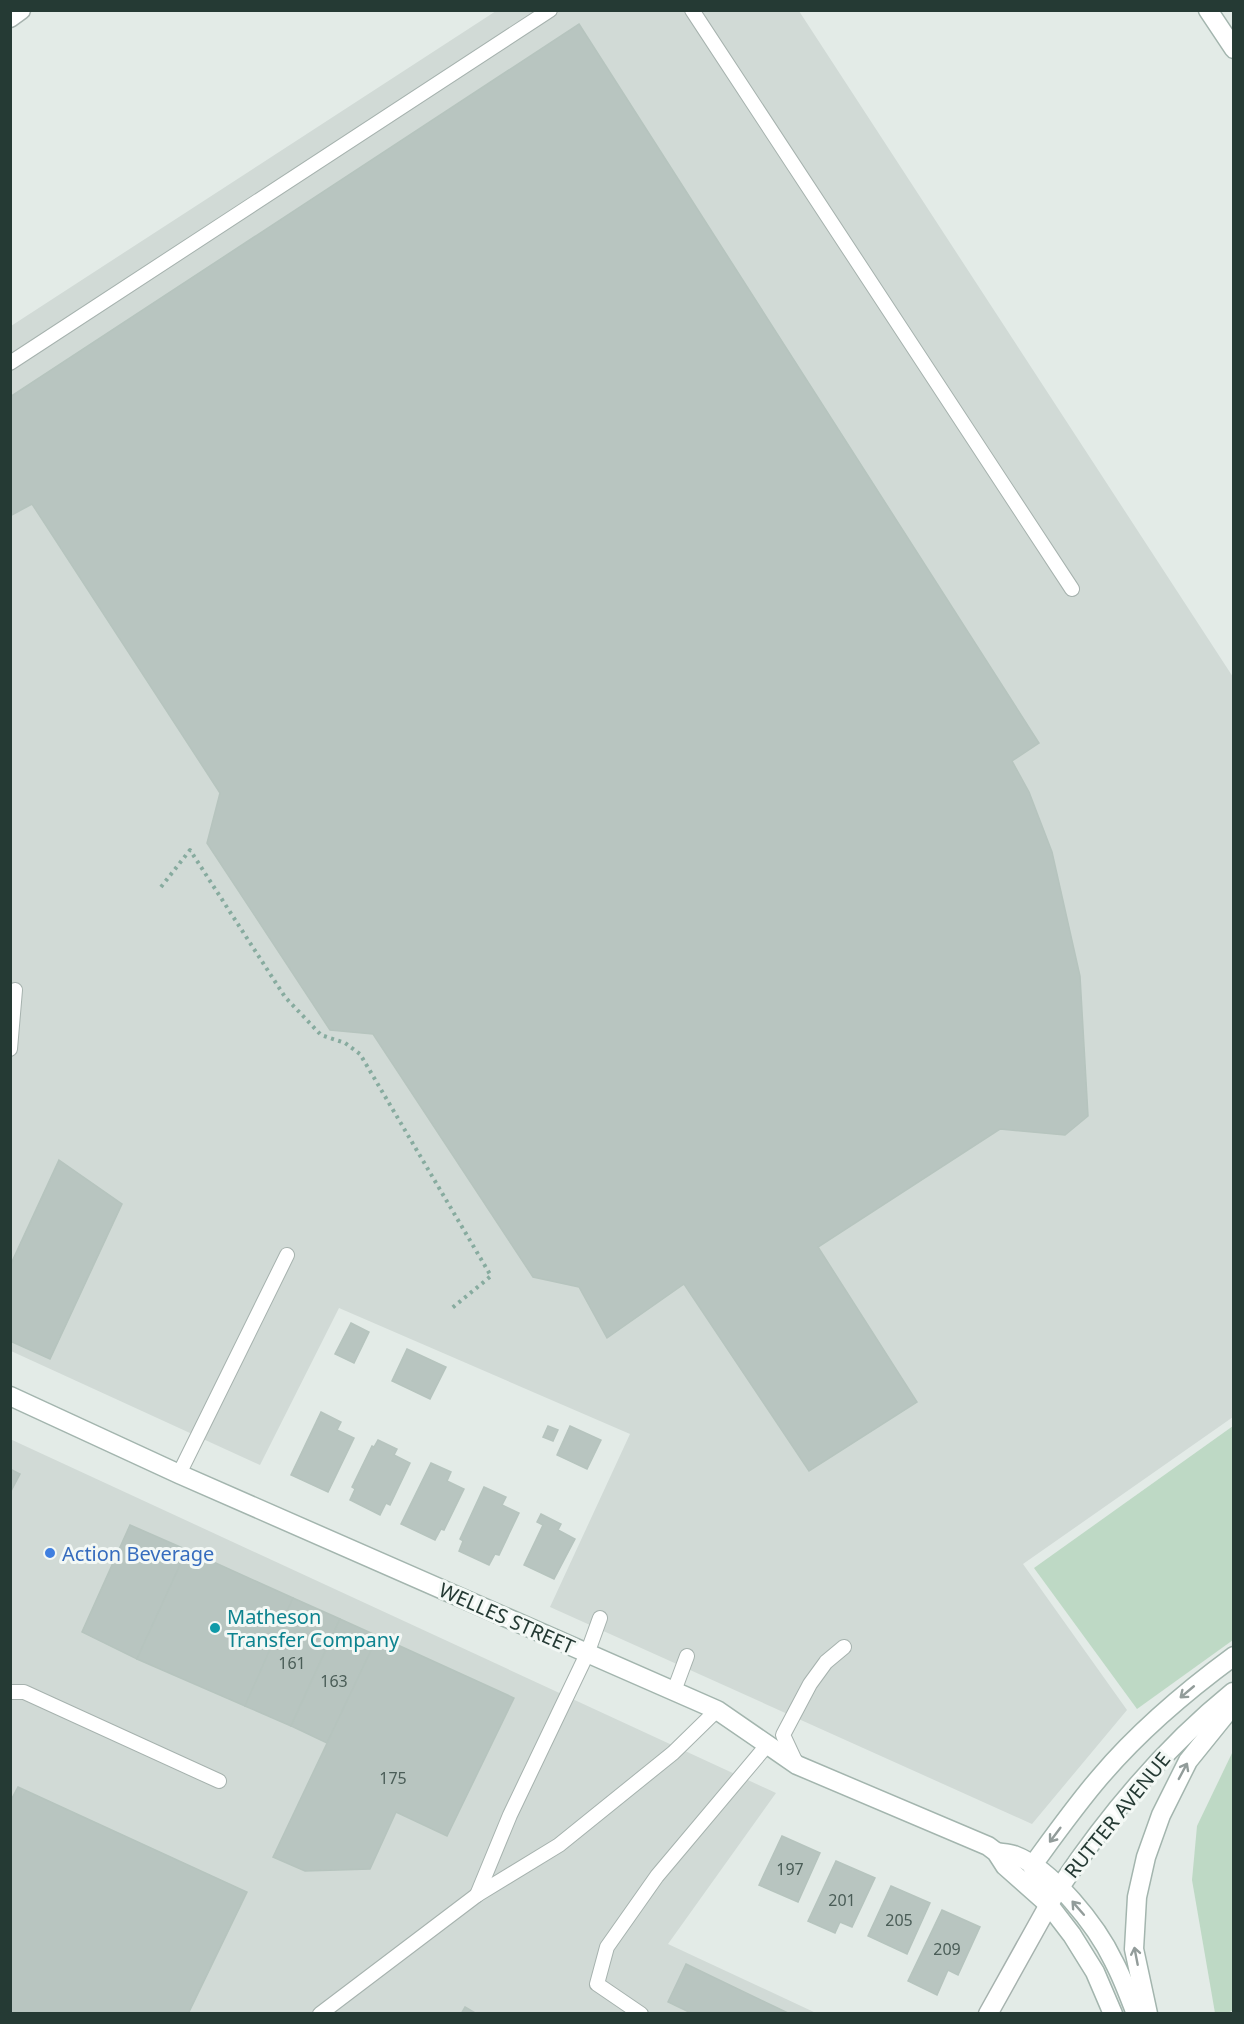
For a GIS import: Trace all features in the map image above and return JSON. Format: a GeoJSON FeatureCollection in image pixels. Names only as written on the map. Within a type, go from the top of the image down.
{"type":"FeatureCollection","features":[{"type":"Feature","properties":{"kind":"main road"},"geometry":{"type":"LineString","coordinates":[[10,18],[21,10]]}},
{"type":"Feature","properties":{"kind":"main road"},"geometry":{"type":"LineString","coordinates":[[1208,10],[1233,49]]}},
{"type":"Feature","properties":{"kind":"main road","name":"WELLES STREET"},"geometry":{"type":"LineString","coordinates":[[10,1396],[179,1474],[717,1710],[797,1765],[996,1852],[1014,1855],[1060,1887]]}},
{"type":"Feature","properties":{"kind":"main road","name":"RUTTER AVENUE"},"geometry":{"type":"LineString","coordinates":[[1113,2013],[1095,1972],[1072,1935],[1049,1905],[1032,1866],[1100,1777],[1133,1742],[1187,1691],[1233,1656]]}},
{"type":"Feature","properties":{"kind":"main road","name":"RUTTER AVENUE"},"geometry":{"type":"LineString","coordinates":[[1136,2013],[1114,1961],[1092,1923],[1060,1887],[1091,1840],[1150,1771],[1199,1719],[1233,1691]]}},
{"type":"Feature","properties":{"kind":"main road"},"geometry":{"type":"LineString","coordinates":[[1148,2013],[1134,1949],[1137,1897],[1146,1857],[1161,1815],[1188,1761],[1233,1704]]}},
{"type":"Feature","properties":{"kind":"main road","name":"WELLES STREET"},"geometry":{"type":"LineString","coordinates":[[996,1852],[1005,1866],[1049,1905]]}},
{"type":"Feature","properties":{"kind":"main road"},"geometry":{"type":"LineString","coordinates":[[988,2013],[1060,1887]]}},
{"type":"Feature","properties":{"kind":"lane"},"geometry":{"type":"LineString","coordinates":[[10,363],[550,10]]}},
{"type":"Feature","properties":{"kind":"lane"},"geometry":{"type":"LineString","coordinates":[[692,10],[1072,589]]}},
{"type":"Feature","properties":{"kind":"lane"},"geometry":{"type":"LineString","coordinates":[[10,1049],[15,990]]}},
{"type":"Feature","properties":{"kind":"lane"},"geometry":{"type":"LineString","coordinates":[[179,1474],[287,1255]]}},
{"type":"Feature","properties":{"kind":"lane"},"geometry":{"type":"LineString","coordinates":[[477,1895],[510,1815],[587,1654],[600,1618]]}},
{"type":"Feature","properties":{"kind":"lane"},"geometry":{"type":"LineString","coordinates":[[797,1765],[783,1736],[810,1684],[826,1662],[844,1647]]}},
{"type":"Feature","properties":{"kind":"lane"},"geometry":{"type":"LineString","coordinates":[[674,1691],[687,1656]]}},
{"type":"Feature","properties":{"kind":"lane"},"geometry":{"type":"LineString","coordinates":[[10,1692],[24,1692],[219,1781]]}},
{"type":"Feature","properties":{"kind":"lane"},"geometry":{"type":"LineString","coordinates":[[320,2013],[477,1895],[560,1845],[673,1753],[717,1710]]}},
{"type":"Feature","properties":{"kind":"lane"},"geometry":{"type":"LineString","coordinates":[[641,2013],[597,1984],[607,1947],[657,1876],[768,1744]]}},
{"type":"Feature","properties":{"kind":"path"},"geometry":{"type":"LineString","coordinates":[[161,887],[189,850],[285,997],[321,1035],[345,1043],[360,1054],[491,1276],[452,1308]]}},
{"type":"Feature","properties":{"kind":"shaded area"},"geometry":{"type":"Polygon","coordinates":[[[496,11],[799,11],[1233,677],[1233,1417],[1023,1564],[1127,1710],[1032,1824],[550,1607],[630,1434],[339,1308],[260,1465],[11,1351],[11,326],[496,11]]]}},
{"type":"Feature","properties":{"kind":"shaded area"},"geometry":{"type":"Polygon","coordinates":[[[10,1439],[776,1793],[668,1944],[816,2013],[11,2013],[10,1439]]]}},
{"type":"Feature","properties":{"kind":"green space"},"geometry":{"type":"Polygon","coordinates":[[[1233,1426],[1233,1640],[1137,1709],[1034,1568],[1233,1426]]]}},
{"type":"Feature","properties":{"kind":"green space"},"geometry":{"type":"Polygon","coordinates":[[[1233,1751],[1233,2010],[1228,2013],[1215,2013],[1192,1880],[1197,1826],[1233,1751]]]}},
{"type":"Feature","properties":{"kind":"building"},"geometry":{"type":"Polygon","coordinates":[[[579,24],[1039,743],[1012,761],[1029,792],[1052,852],[1080,976],[1088,1116],[1065,1135],[1000,1129],[818,1247],[917,1402],[809,1471],[684,1284],[607,1338],[579,1287],[533,1277],[373,1034],[330,1030],[207,843],[220,793],[32,504],[10,516],[10,397],[579,24]]]}},
{"type":"Feature","properties":{"kind":"building"},"geometry":{"type":"Polygon","coordinates":[[[59,1160],[122,1204],[50,1359],[10,1341],[10,1266],[59,1160]]]}},
{"type":"Feature","properties":{"kind":"building"},"geometry":{"type":"Polygon","coordinates":[[[351,1323],[369,1332],[354,1363],[335,1354],[351,1323]]]}},
{"type":"Feature","properties":{"kind":"building"},"geometry":{"type":"Polygon","coordinates":[[[407,1349],[446,1367],[430,1399],[392,1381],[407,1349]]]}},
{"type":"Feature","properties":{"kind":"building"},"geometry":{"type":"Polygon","coordinates":[[[321,1412],[341,1422],[337,1430],[354,1438],[328,1492],[291,1475],[321,1412]]]}},
{"type":"Feature","properties":{"kind":"building"},"geometry":{"type":"Polygon","coordinates":[[[548,1426],[558,1430],[553,1441],[543,1437],[548,1426]]]}},
{"type":"Feature","properties":{"kind":"building"},"geometry":{"type":"Polygon","coordinates":[[[570,1426],[601,1440],[587,1469],[557,1455],[570,1426]]]}},
{"type":"Feature","properties":{"kind":"building"},"geometry":{"type":"Polygon","coordinates":[[[378,1440],[397,1449],[394,1455],[410,1463],[390,1505],[386,1503],[380,1515],[350,1500],[355,1489],[352,1487],[372,1446],[374,1447],[378,1440]]]}},
{"type":"Feature","properties":{"kind":"building"},"geometry":{"type":"Polygon","coordinates":[[[431,1463],[451,1472],[447,1481],[464,1489],[444,1530],[441,1529],[435,1540],[401,1524],[431,1463]]]}},
{"type":"Feature","properties":{"kind":"building"},"geometry":{"type":"Polygon","coordinates":[[[10,1469],[20,1474],[10,1493],[10,1469]]]}},
{"type":"Feature","properties":{"kind":"building"},"geometry":{"type":"Polygon","coordinates":[[[484,1487],[506,1497],[502,1505],[519,1513],[499,1555],[495,1554],[489,1565],[459,1551],[463,1541],[460,1539],[484,1487]]]}},
{"type":"Feature","properties":{"kind":"building"},"geometry":{"type":"Polygon","coordinates":[[[541,1514],[561,1524],[558,1530],[575,1539],[554,1579],[524,1565],[543,1525],[537,1522],[541,1514]]]}},
{"type":"Feature","properties":{"kind":"building"},"geometry":{"type":"Polygon","coordinates":[[[130,1525],[187,1550],[137,1659],[82,1632],[130,1525]]]}},
{"type":"Feature","properties":{"kind":"building","name":"Matheson Transfer Company"},"geometry":{"type":"Polygon","coordinates":[[[187,1550],[293,1598],[245,1706],[137,1659],[187,1550]]]}},
{"type":"Feature","properties":{"kind":"building"},"geometry":{"type":"Polygon","coordinates":[[[293,1598],[340,1619],[291,1726],[245,1706],[293,1598]]]}},
{"type":"Feature","properties":{"kind":"building"},"geometry":{"type":"Polygon","coordinates":[[[340,1619],[378,1636],[327,1743],[291,1726],[340,1619]]]}},
{"type":"Feature","properties":{"kind":"building"},"geometry":{"type":"Polygon","coordinates":[[[378,1636],[514,1698],[447,1836],[396,1812],[370,1869],[305,1871],[273,1857],[378,1636]]]}},
{"type":"Feature","properties":{"kind":"building"},"geometry":{"type":"Polygon","coordinates":[[[18,1787],[247,1892],[188,2014],[10,2014],[10,1802],[18,1787]]]}},
{"type":"Feature","properties":{"kind":"building"},"geometry":{"type":"Polygon","coordinates":[[[782,1836],[820,1853],[798,1902],[759,1885],[782,1836]]]}},
{"type":"Feature","properties":{"kind":"building"},"geometry":{"type":"Polygon","coordinates":[[[836,1861],[875,1878],[852,1927],[840,1922],[835,1933],[808,1921],[836,1861]]]}},
{"type":"Feature","properties":{"kind":"building"},"geometry":{"type":"Polygon","coordinates":[[[891,1886],[930,1903],[907,1954],[868,1936],[891,1886]]]}},
{"type":"Feature","properties":{"kind":"building"},"geometry":{"type":"Polygon","coordinates":[[[942,1910],[980,1927],[958,1975],[948,1970],[937,1995],[908,1981],[942,1910]]]}},
{"type":"Feature","properties":{"kind":"building"},"geometry":{"type":"Polygon","coordinates":[[[686,1964],[790,2014],[693,2014],[668,2002],[686,1964]]]}},
{"type":"Feature","properties":{"kind":"building"},"geometry":{"type":"Polygon","coordinates":[[[465,2007],[477,2014],[461,2014],[465,2007]]]}},
{"type":"Feature","properties":{"kind":"place","name":"Action Beverage"},"geometry":{"type":"Point","coordinates":[50,1553]}},
{"type":"Feature","properties":{"kind":"place","name":"Matheson Transfer Company"},"geometry":{"type":"Point","coordinates":[215,1628]}}]}
